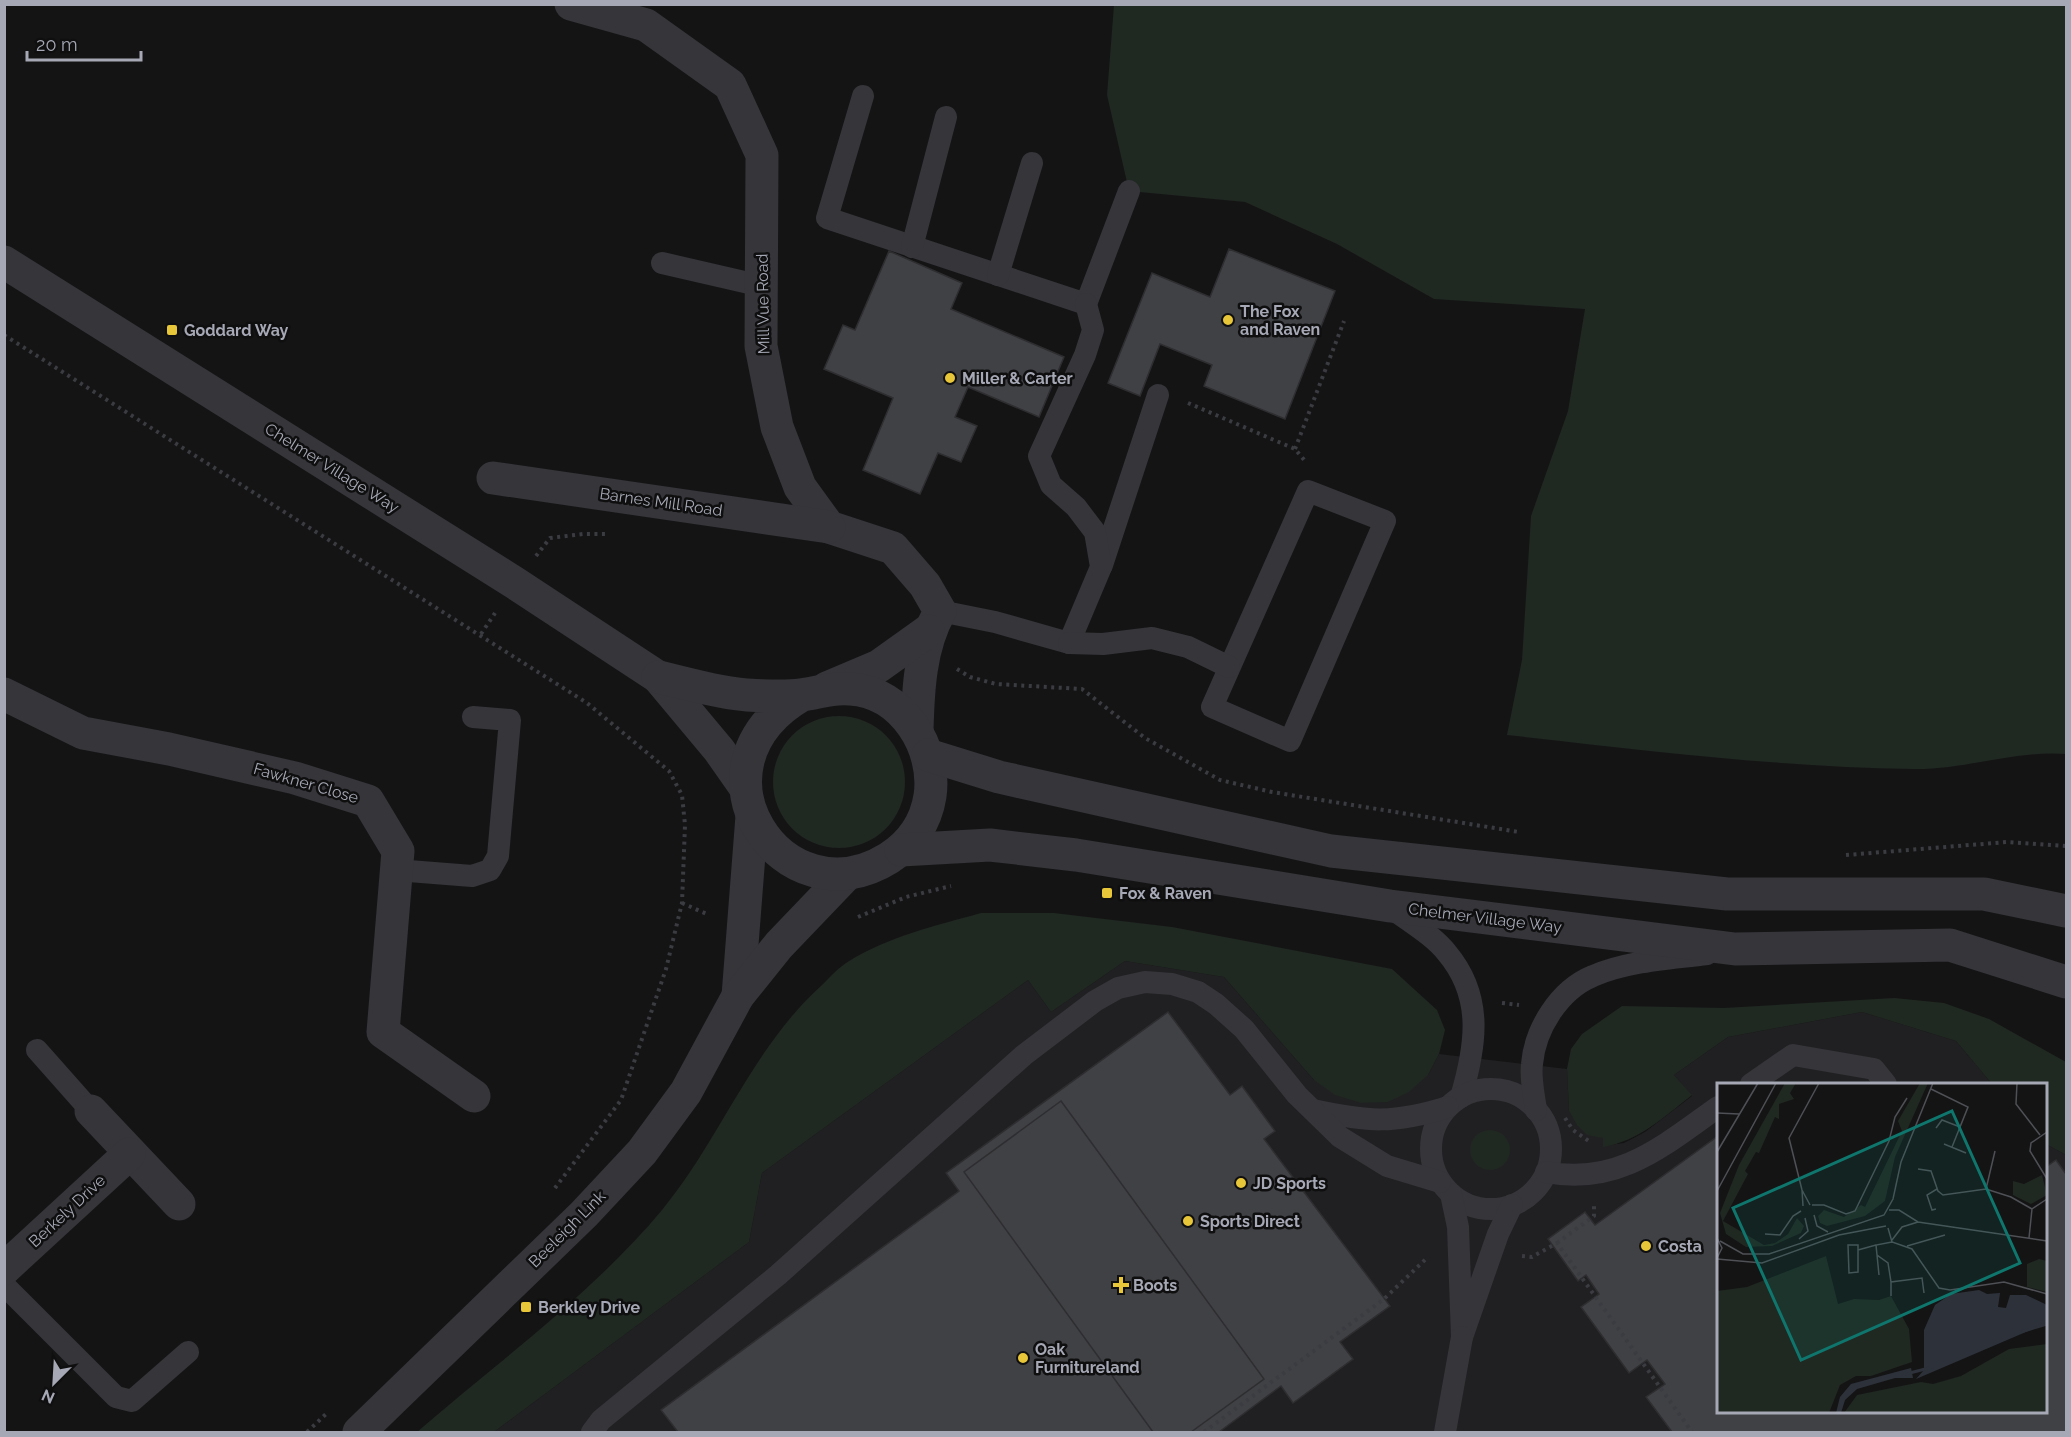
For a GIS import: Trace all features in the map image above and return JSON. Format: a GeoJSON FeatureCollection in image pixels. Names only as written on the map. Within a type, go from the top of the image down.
{"type":"FeatureCollection","features":[{"type":"Feature","properties":{"kind":"street","name":"Mill Vue Road"},"geometry":{"type":"LineString","coordinates":[[571,4],[646,25],[730,85],[762,155],[761,346],[777,427],[800,486],[829,527]]}},
{"type":"Feature","properties":{"kind":"street","name":"Chelmer Village Way"},"geometry":{"type":"LineString","coordinates":[[4,262],[515,583],[658,677],[719,750],[748,801],[767,841],[790,860],[817,872],[847,874],[876,866],[901,850],[918,830],[928,806],[932,781],[923,743],[900,711],[878,696],[853,689],[745,695],[658,677]]}},
{"type":"Feature","properties":{"kind":"street","name":"Barnes Mill Road"},"geometry":{"type":"LineString","coordinates":[[493,478],[829,527]]}},
{"type":"Feature","properties":{"kind":"street"},"geometry":{"type":"LineString","coordinates":[[829,527],[893,548],[925,585],[934,621],[918,689],[923,743],[999,777],[1331,851],[1727,894],[1984,894],[2067,911]]}},
{"type":"Feature","properties":{"kind":"street"},"geometry":{"type":"LineString","coordinates":[[748,801],[748,758],[760,730],[780,708],[879,666],[934,621]]}},
{"type":"Feature","properties":{"kind":"street","name":"Fawkner Close"},"geometry":{"type":"LineString","coordinates":[[6,701],[83,733],[169,749],[295,778],[368,801],[398,851],[383,1032],[474,1096]]}},
{"type":"Feature","properties":{"kind":"street","name":"Beeleigh Link"},"geometry":{"type":"LineString","coordinates":[[738,996],[748,801]]}},
{"type":"Feature","properties":{"kind":"street","name":"Chelmer Village Way"},"geometry":{"type":"LineString","coordinates":[[901,850],[990,845],[1033,850],[1390,906],[1735,949],[1950,945],[2067,982]]}},
{"type":"Feature","properties":{"kind":"street","name":"Beeleigh Link"},"geometry":{"type":"LineString","coordinates":[[359,1432],[584,1214],[642,1152],[686,1092],[738,996],[779,945],[847,874]]}},
{"type":"Feature","properties":{"kind":"street"},"geometry":{"type":"LineString","coordinates":[[91,1110],[129,1154],[179,1204]]}},
{"type":"Feature","properties":{"kind":"street","name":"Berkely Drive"},"geometry":{"type":"LineString","coordinates":[[4,1269],[129,1154]]}},
{"type":"Feature","properties":{"kind":"lane"},"geometry":{"type":"LineString","coordinates":[[863,96],[827,218],[1086,304]]}},
{"type":"Feature","properties":{"kind":"lane"},"geometry":{"type":"LineString","coordinates":[[912,247],[946,117]]}},
{"type":"Feature","properties":{"kind":"lane"},"geometry":{"type":"LineString","coordinates":[[998,275],[1032,163]]}},
{"type":"Feature","properties":{"kind":"lane"},"geometry":{"type":"LineString","coordinates":[[1101,567],[1095,532],[1076,507],[1051,484],[1039,456],[1085,355],[1093,330],[1086,304],[1129,190]]}},
{"type":"Feature","properties":{"kind":"lane"},"geometry":{"type":"LineString","coordinates":[[662,263],[762,286]]}},
{"type":"Feature","properties":{"kind":"lane"},"geometry":{"type":"LineString","coordinates":[[1069,643],[1101,567],[1158,395]]}},
{"type":"Feature","properties":{"kind":"lane"},"geometry":{"type":"LineString","coordinates":[[1308,491],[1385,521],[1290,741],[1212,707],[1308,491]]}},
{"type":"Feature","properties":{"kind":"lane"},"geometry":{"type":"LineString","coordinates":[[934,621],[994,622],[1069,643],[1103,644],[1152,638],[1188,647],[1229,667]]}},
{"type":"Feature","properties":{"kind":"lane"},"geometry":{"type":"LineString","coordinates":[[396,870],[472,876],[490,870],[498,856],[510,720],[473,717]]}},
{"type":"Feature","properties":{"kind":"lane"},"geometry":{"type":"LineString","coordinates":[[1390,906],[1447,952],[1466,981],[1474,1005],[1472,1058],[1455,1102],[1436,1127],[1431,1151],[1458,1227],[1462,1337]]}},
{"type":"Feature","properties":{"kind":"lane"},"geometry":{"type":"LineString","coordinates":[[592,1432],[601,1420],[778,1275],[1024,1055],[1095,1001],[1118,988],[1145,982],[1172,984],[1198,992],[1216,1004],[1244,1029],[1297,1095],[1340,1137],[1368,1157],[1445,1188],[1480,1208],[1512,1205],[1526,1198],[1546,1172],[1550,1156],[1550,1140],[1536,1110],[1532,1065],[1537,1040],[1561,998],[1592,976],[1636,964],[1735,949]]}},
{"type":"Feature","properties":{"kind":"lane"},"geometry":{"type":"LineString","coordinates":[[37,1050],[91,1110]]}},
{"type":"Feature","properties":{"kind":"lane"},"geometry":{"type":"LineString","coordinates":[[1752,1083],[1793,1055],[1874,1069],[1886,1083]]}},
{"type":"Feature","properties":{"kind":"lane"},"geometry":{"type":"LineString","coordinates":[[1312,1110],[1380,1122],[1413,1118],[1493,1089],[1509,1092],[1536,1110]]}},
{"type":"Feature","properties":{"kind":"lane"},"geometry":{"type":"LineString","coordinates":[[1546,1172],[1568,1176],[1594,1175],[1627,1166],[1655,1152],[1717,1108]]}},
{"type":"Feature","properties":{"kind":"lane"},"geometry":{"type":"LineString","coordinates":[[1446,1432],[1462,1337],[1498,1234],[1512,1205]]}},
{"type":"Feature","properties":{"kind":"lane"},"geometry":{"type":"LineString","coordinates":[[4,1285],[116,1396],[132,1401],[188,1352]]}},
{"type":"Feature","properties":{"kind":"path"},"geometry":{"type":"LineString","coordinates":[[1295,449],[1344,321]]}},
{"type":"Feature","properties":{"kind":"path"},"geometry":{"type":"LineString","coordinates":[[4,335],[577,696],[669,771],[682,795],[685,825],[682,903],[666,969],[621,1100],[549,1196]]}},
{"type":"Feature","properties":{"kind":"path"},"geometry":{"type":"LineString","coordinates":[[1158,395],[1184,401],[1295,449],[1306,459],[1302,472],[1308,491]]}},
{"type":"Feature","properties":{"kind":"path"},"geometry":{"type":"LineString","coordinates":[[308,1432],[333,1408]]}},
{"type":"Feature","properties":{"kind":"shaded area"},"geometry":{"type":"Polygon","coordinates":[[[1114,5],[2066,5],[2066,754],[2009,757],[1952,767],[1862,768],[1710,757],[1507,735],[1522,660],[1531,516],[1568,411],[1585,309],[1434,299],[1337,244],[1245,202],[1129,191],[1107,95],[1114,5]]]}},
{"type":"Feature","properties":{"kind":"shaded area"},"geometry":{"type":"Polygon","coordinates":[[[839,716],[864,721],[886,735],[900,757],[905,782],[900,807],[886,829],[864,843],[839,848],[814,843],[792,829],[778,807],[773,782],[778,757],[792,735],[814,721],[839,716]]]}},
{"type":"Feature","properties":{"kind":"shaded area"},"geometry":{"type":"Polygon","coordinates":[[[981,913],[1054,913],[1172,927],[1392,969],[1437,1010],[1445,1030],[1439,1054],[1428,1075],[1409,1092],[1388,1102],[1361,1103],[1335,1095],[1314,1080],[1224,977],[1125,961],[1051,1012],[1028,980],[762,1173],[749,1242],[494,1432],[417,1432],[575,1299],[634,1241],[683,1182],[775,1037],[797,1010],[835,972],[849,961],[880,945],[913,932],[981,913]]]}},
{"type":"Feature","properties":{"kind":"shaded area"},"geometry":{"type":"Polygon","coordinates":[[[1125,961],[1224,977],[1314,1080],[1428,1075],[1439,1054],[1567,1069],[1569,1111],[1603,1138],[1603,1146],[1624,1143],[1645,1132],[1692,1096],[1674,1075],[1728,1037],[1862,1012],[1956,1041],[1991,1083],[1717,1083],[1717,1413],[2047,1413],[2047,1145],[2066,1155],[2066,1432],[494,1432],[749,1242],[762,1173],[1028,980],[1051,1012],[1125,961]]]}},
{"type":"Feature","properties":{"kind":"shaded area"},"geometry":{"type":"Polygon","coordinates":[[[1894,998],[1944,1003],[1989,1019],[2066,1062],[2066,1155],[2047,1145],[2047,1083],[1991,1083],[1956,1041],[1862,1012],[1728,1037],[1674,1075],[1692,1095],[1640,1134],[1616,1144],[1603,1147],[1603,1138],[1587,1135],[1577,1125],[1569,1111],[1567,1069],[1571,1049],[1582,1034],[1622,1006],[1724,1008],[1894,998]]]}},
{"type":"Feature","properties":{"kind":"shaded area"},"geometry":{"type":"Polygon","coordinates":[[[1490,1130],[1498,1131],[1504,1136],[1509,1142],[1509,1158],[1504,1164],[1498,1169],[1490,1170],[1482,1169],[1476,1164],[1471,1158],[1470,1150],[1471,1142],[1476,1136],[1482,1131],[1490,1130]]]}},
{"type":"Feature","properties":{"kind":"building","name":"The Fox and Raven"},"geometry":{"type":"Polygon","coordinates":[[[1229,249],[1335,291],[1285,419],[1204,386],[1212,365],[1160,344],[1140,396],[1108,383],[1152,273],[1210,297],[1229,249]]]}},
{"type":"Feature","properties":{"kind":"building","name":"Miller & Carter"},"geometry":{"type":"Polygon","coordinates":[[[889,251],[962,283],[951,309],[1064,357],[1039,417],[968,387],[955,417],[977,426],[961,462],[938,453],[920,494],[863,470],[893,398],[824,369],[843,325],[855,330],[889,251]]]}},
{"type":"Feature","properties":{"kind":"building"},"geometry":{"type":"Polygon","coordinates":[[[1168,1012],[1230,1095],[1242,1086],[1275,1131],[1264,1139],[1390,1306],[1340,1342],[1353,1359],[1293,1403],[1281,1386],[1219,1432],[678,1432],[661,1410],[959,1191],[946,1173],[1168,1012]]]}},
{"type":"Feature","properties":{"kind":"building","name":"Boots"},"geometry":{"type":"Polygon","coordinates":[[[1061,1101],[1264,1379],[1191,1432],[1153,1432],[964,1172],[1061,1101]]]}},
{"type":"Feature","properties":{"kind":"building"},"geometry":{"type":"Polygon","coordinates":[[[1717,1137],[1717,1413],[2047,1413],[2047,1166],[2056,1160],[2066,1174],[2066,1432],[1672,1432],[1646,1397],[1665,1384],[1647,1360],[1629,1373],[1581,1307],[1599,1294],[1586,1275],[1578,1281],[1548,1239],[1585,1212],[1595,1225],[1717,1137]]]}},
{"type":"Feature","properties":{"kind":"place","name":"The Fox and Raven"},"geometry":{"type":"Point","coordinates":[1228,320]}},
{"type":"Feature","properties":{"kind":"place","name":"Goddard Way"},"geometry":{"type":"Point","coordinates":[172,330]}},
{"type":"Feature","properties":{"kind":"place","name":"Miller & Carter"},"geometry":{"type":"Point","coordinates":[950,378]}},
{"type":"Feature","properties":{"kind":"place","name":"Fox & Raven"},"geometry":{"type":"Point","coordinates":[1107,893]}},
{"type":"Feature","properties":{"kind":"place","name":"JD Sports"},"geometry":{"type":"Point","coordinates":[1241,1183]}},
{"type":"Feature","properties":{"kind":"place","name":"Sports Direct"},"geometry":{"type":"Point","coordinates":[1188,1221]}},
{"type":"Feature","properties":{"kind":"place","name":"Costa"},"geometry":{"type":"Point","coordinates":[1646,1246]}},
{"type":"Feature","properties":{"kind":"place","name":"Boots"},"geometry":{"type":"Point","coordinates":[1121,1285]}},
{"type":"Feature","properties":{"kind":"place","name":"Berkley Drive"},"geometry":{"type":"Point","coordinates":[526,1307]}},
{"type":"Feature","properties":{"kind":"place","name":"Oak Furnitureland"},"geometry":{"type":"Point","coordinates":[1023,1358]}}]}
